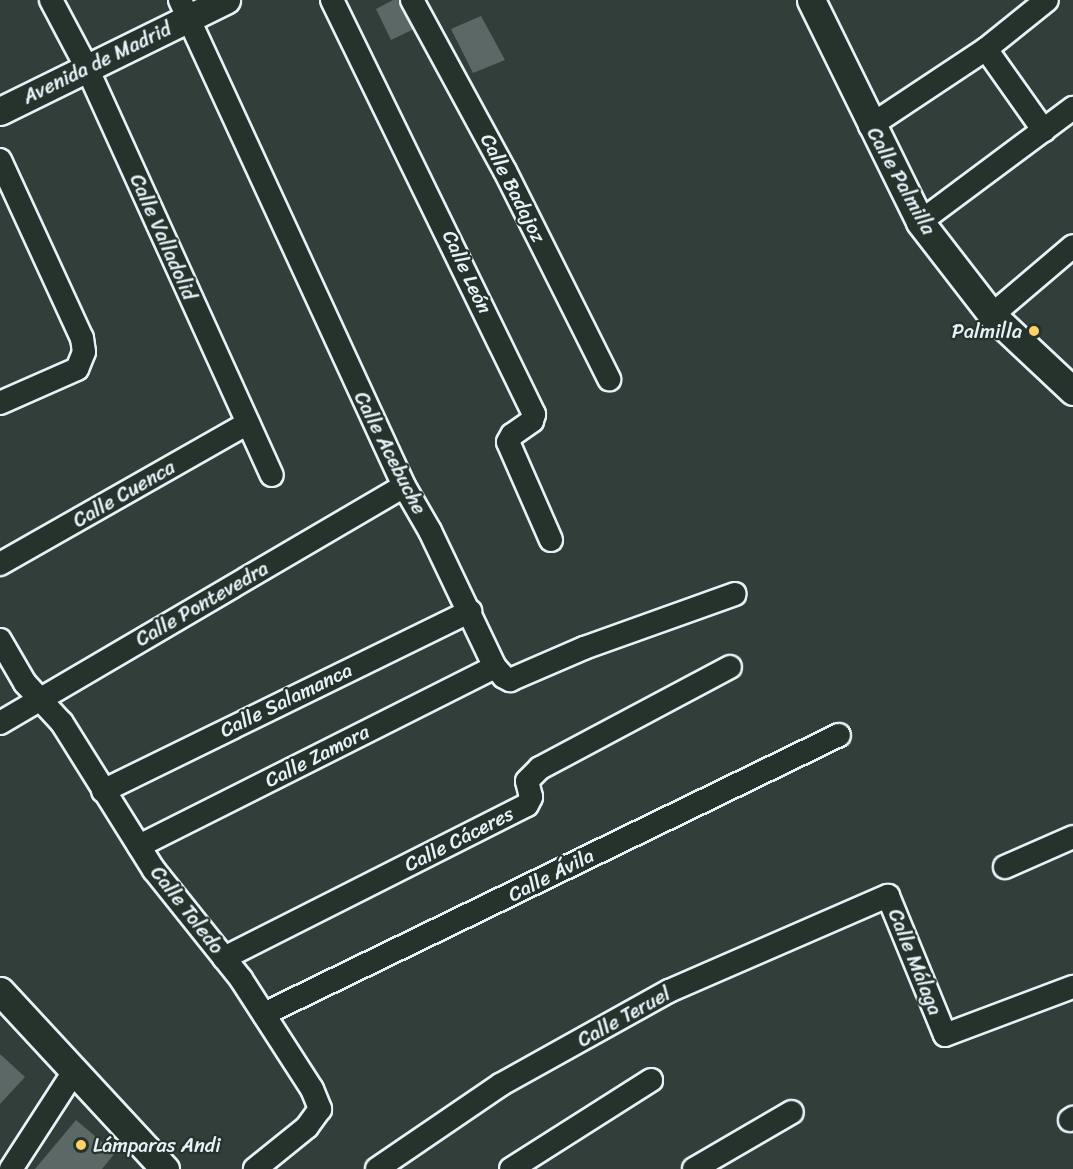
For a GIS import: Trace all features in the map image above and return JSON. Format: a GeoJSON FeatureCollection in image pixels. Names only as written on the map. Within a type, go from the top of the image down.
{"type":"FeatureCollection","features":[{"type":"Feature","properties":{"kind":"street","name":"Calle Valladolid"},"geometry":{"type":"LineString","coordinates":[[51,0],[87,68],[272,475]]}},
{"type":"Feature","properties":{"kind":"street","name":"Avenida de Madrid"},"geometry":{"type":"LineString","coordinates":[[0,111],[87,68],[185,9],[226,0]]}},
{"type":"Feature","properties":{"kind":"street","name":"Calle León"},"geometry":{"type":"LineString","coordinates":[[332,0],[534,414],[532,421],[512,435],[508,442],[551,540]]}},
{"type":"Feature","properties":{"kind":"street","name":"Calle Badajoz"},"geometry":{"type":"LineString","coordinates":[[412,0],[505,171],[609,379]]}},
{"type":"Feature","properties":{"kind":"street","name":"Calle Palmilla"},"geometry":{"type":"LineString","coordinates":[[811,0],[870,126],[920,222],[992,315],[1069,378]]}},
{"type":"Feature","properties":{"kind":"street"},"geometry":{"type":"LineString","coordinates":[[870,126],[986,49],[1047,0]]}},
{"type":"Feature","properties":{"kind":"street","name":"Calle Acebuche"},"geometry":{"type":"LineString","coordinates":[[185,9],[404,486],[470,611],[495,667]]}},
{"type":"Feature","properties":{"kind":"street"},"geometry":{"type":"LineString","coordinates":[[986,49],[1044,130]]}},
{"type":"Feature","properties":{"kind":"street"},"geometry":{"type":"LineString","coordinates":[[920,222],[1073,108]]}},
{"type":"Feature","properties":{"kind":"street"},"geometry":{"type":"LineString","coordinates":[[0,160],[82,338],[84,352],[77,369],[0,404]]}},
{"type":"Feature","properties":{"kind":"street"},"geometry":{"type":"LineString","coordinates":[[992,315],[1073,246]]}},
{"type":"Feature","properties":{"kind":"street","name":"Calle Cuenca"},"geometry":{"type":"LineString","coordinates":[[0,564],[248,423]]}},
{"type":"Feature","properties":{"kind":"street","name":"Calle Pontevedra"},"geometry":{"type":"LineString","coordinates":[[0,723],[404,486]]}},
{"type":"Feature","properties":{"kind":"street"},"geometry":{"type":"LineString","coordinates":[[495,667],[510,680],[584,648],[735,594]]}},
{"type":"Feature","properties":{"kind":"street","name":"Calle Salamanca"},"geometry":{"type":"LineString","coordinates":[[103,790],[470,611]]}},
{"type":"Feature","properties":{"kind":"street","name":"Calle Toledo"},"geometry":{"type":"LineString","coordinates":[[0,640],[39,699],[62,723],[140,846],[264,1014],[312,1089],[320,1109],[306,1127],[255,1169]]}},
{"type":"Feature","properties":{"kind":"street","name":"Calle Cáceres"},"geometry":{"type":"LineString","coordinates":[[224,958],[527,805],[531,797],[527,781],[540,768],[730,666]]}},
{"type":"Feature","properties":{"kind":"street","name":"Calle Zamora"},"geometry":{"type":"LineString","coordinates":[[140,846],[495,667]]}},
{"type":"Feature","properties":{"kind":"street","name":"Calle Ávila"},"geometry":{"type":"LineString","coordinates":[[264,1014],[839,735]]}},
{"type":"Feature","properties":{"kind":"street"},"geometry":{"type":"LineString","coordinates":[[1005,867],[1073,837]]}},
{"type":"Feature","properties":{"kind":"street","name":"Calle Málaga"},"geometry":{"type":"LineString","coordinates":[[888,896],[945,1035],[1073,987]]}},
{"type":"Feature","properties":{"kind":"street","name":"Calle Teruel"},"geometry":{"type":"LineString","coordinates":[[377,1169],[500,1086],[669,991],[888,896]]}},
{"type":"Feature","properties":{"kind":"street"},"geometry":{"type":"LineString","coordinates":[[0,991],[165,1169]]}},
{"type":"Feature","properties":{"kind":"street"},"geometry":{"type":"LineString","coordinates":[[11,1169],[74,1072]]}},
{"type":"Feature","properties":{"kind":"street"},"geometry":{"type":"LineString","coordinates":[[511,1169],[651,1080]]}},
{"type":"Feature","properties":{"kind":"street"},"geometry":{"type":"LineString","coordinates":[[694,1169],[792,1112]]}},
{"type":"Feature","properties":{"kind":"building"},"geometry":{"type":"Polygon","coordinates":[[[393,0],[401,0],[416,28],[391,40],[376,9],[393,0]]]}},
{"type":"Feature","properties":{"kind":"building"},"geometry":{"type":"Polygon","coordinates":[[[481,16],[505,60],[473,73],[451,29],[481,16]]]}},
{"type":"Feature","properties":{"kind":"building"},"geometry":{"type":"Polygon","coordinates":[[[0,1054],[25,1077],[0,1104],[0,1054]]]}},
{"type":"Feature","properties":{"kind":"building","name":"Lámparas Andi"},"geometry":{"type":"Polygon","coordinates":[[[76,1120],[115,1153],[102,1169],[35,1169],[76,1120]]]}},
{"type":"Feature","properties":{"kind":"place","name":"Palmilla"},"geometry":{"type":"Point","coordinates":[1034,331]}},
{"type":"Feature","properties":{"kind":"place","name":"Lámparas Andi"},"geometry":{"type":"Point","coordinates":[81,1145]}}]}
